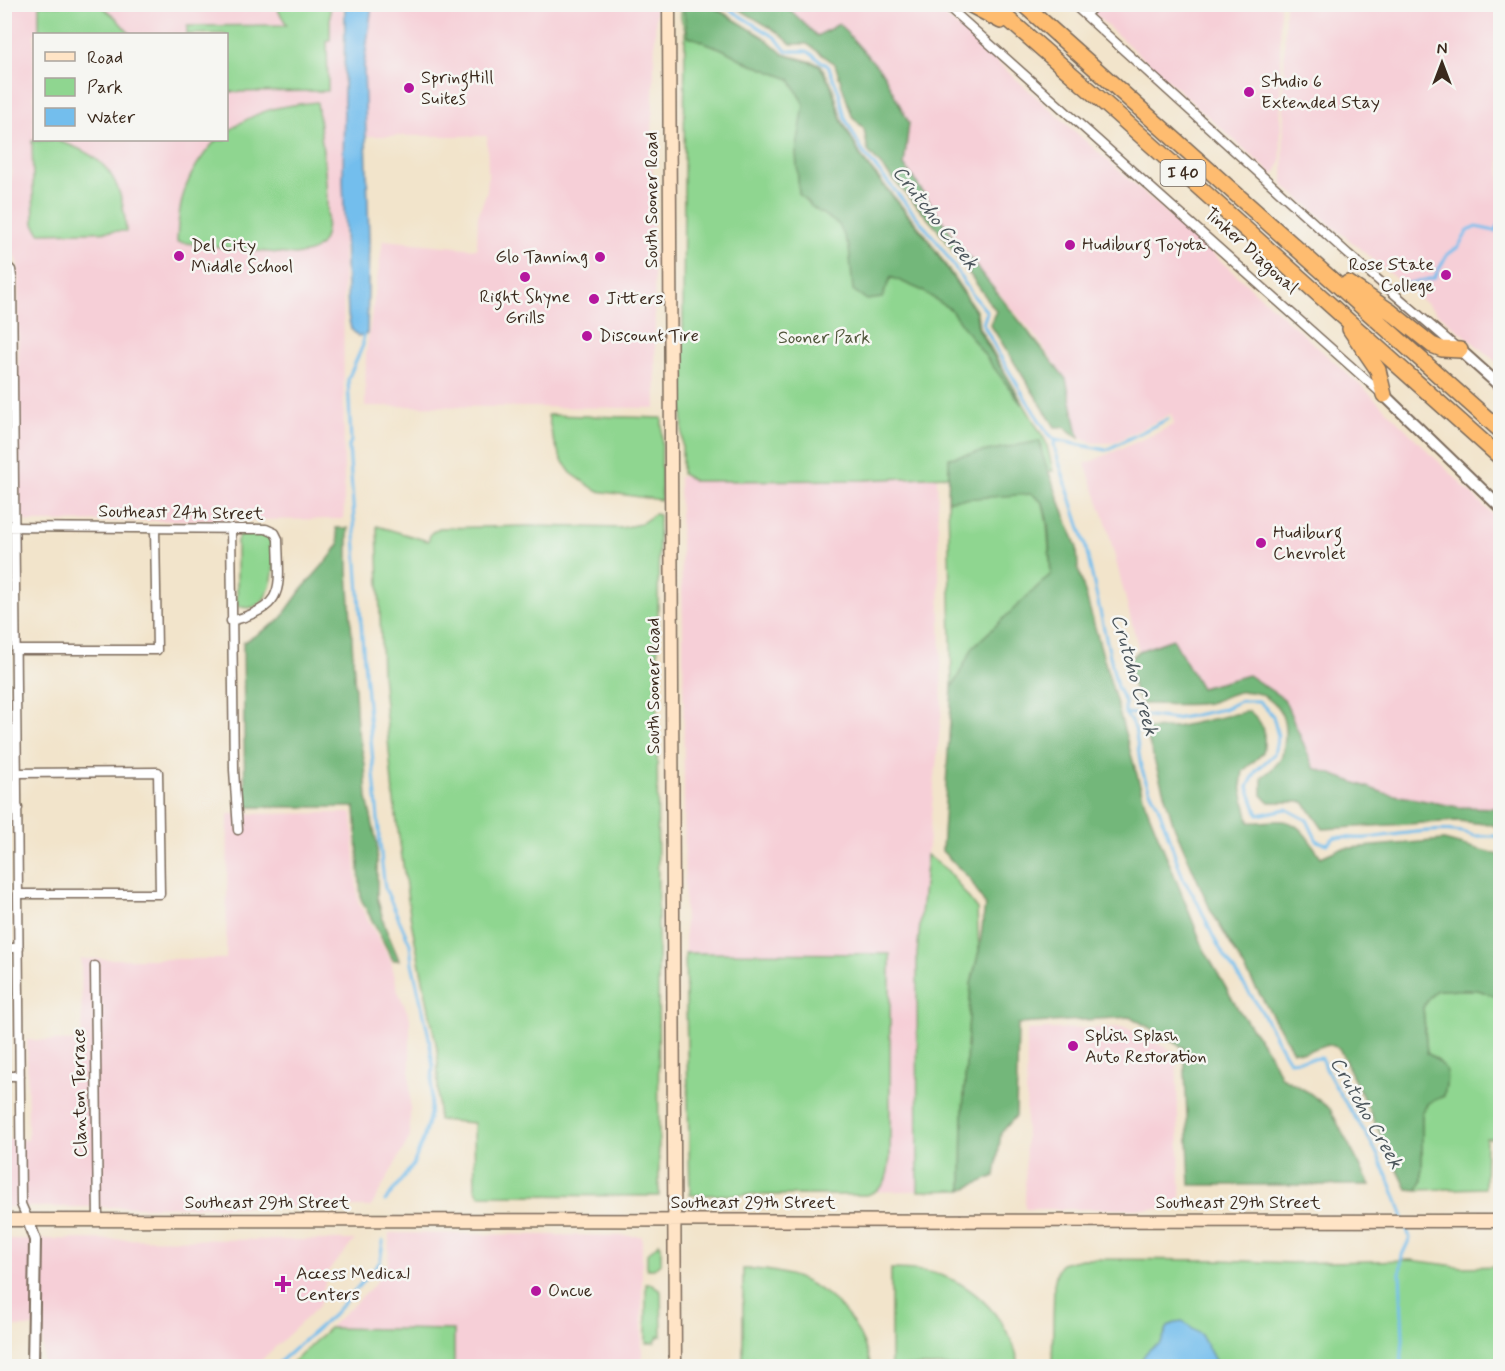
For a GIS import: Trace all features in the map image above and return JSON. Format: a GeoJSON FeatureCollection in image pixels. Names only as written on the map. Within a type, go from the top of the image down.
{"type":"FeatureCollection","features":[{"type":"Feature","properties":{"kind":"highway"},"geometry":{"type":"LineString","coordinates":[[969,4],[1029,36]]}},
{"type":"Feature","properties":{"kind":"highway","name":"Tinker Diagonal"},"geometry":{"type":"LineString","coordinates":[[991,4],[1337,309],[1500,457]]}},
{"type":"Feature","properties":{"kind":"highway","name":"Tinker Diagonal"},"geometry":{"type":"LineString","coordinates":[[1023,4],[1500,430]]}},
{"type":"Feature","properties":{"kind":"highway"},"geometry":{"type":"LineString","coordinates":[[1036,4],[1068,45]]}},
{"type":"Feature","properties":{"kind":"highway"},"geometry":{"type":"LineString","coordinates":[[1305,255],[1391,312],[1432,345],[1442,349],[1460,351]]}},
{"type":"Feature","properties":{"kind":"highway"},"geometry":{"type":"LineString","coordinates":[[1337,309],[1378,370],[1384,395]]}},
{"type":"Feature","properties":{"kind":"main road","name":"South Sooner Road"},"geometry":{"type":"LineString","coordinates":[[669,4],[675,1366]]}},
{"type":"Feature","properties":{"kind":"main road","name":"Southeast 29th Street"},"geometry":{"type":"LineString","coordinates":[[4,1221],[1500,1221]]}},
{"type":"Feature","properties":{"kind":"street","name":"Tinker Diagonal"},"geometry":{"type":"LineString","coordinates":[[945,4],[1384,395],[1500,507]]}},
{"type":"Feature","properties":{"kind":"street"},"geometry":{"type":"LineString","coordinates":[[1072,4],[1348,254],[1500,386]]}},
{"type":"Feature","properties":{"kind":"street"},"geometry":{"type":"LineString","coordinates":[[1085,15],[1100,4]]}},
{"type":"Feature","properties":{"kind":"street"},"geometry":{"type":"LineString","coordinates":[[6,264],[12,277],[9,388],[15,527],[21,1204],[34,1240],[33,1366]]}},
{"type":"Feature","properties":{"kind":"street","name":"Southeast 24th Street"},"geometry":{"type":"LineString","coordinates":[[4,527],[266,529],[275,533],[278,539],[279,586],[275,598],[266,609],[231,621]]}},
{"type":"Feature","properties":{"kind":"street"},"geometry":{"type":"LineString","coordinates":[[231,528],[234,770],[238,830]]}},
{"type":"Feature","properties":{"kind":"street"},"geometry":{"type":"LineString","coordinates":[[16,650],[157,650],[155,529]]}},
{"type":"Feature","properties":{"kind":"street"},"geometry":{"type":"LineString","coordinates":[[4,667],[16,667]]}},
{"type":"Feature","properties":{"kind":"street"},"geometry":{"type":"LineString","coordinates":[[17,773],[158,772],[160,894],[18,894]]}},
{"type":"Feature","properties":{"kind":"street"},"geometry":{"type":"LineString","coordinates":[[4,808],[18,808]]}},
{"type":"Feature","properties":{"kind":"street"},"geometry":{"type":"LineString","coordinates":[[4,948],[19,948]]}},
{"type":"Feature","properties":{"kind":"street","name":"Clanton Terrace"},"geometry":{"type":"LineString","coordinates":[[95,966],[98,1221]]}},
{"type":"Feature","properties":{"kind":"street"},"geometry":{"type":"LineString","coordinates":[[4,1076],[20,1076]]}},
{"type":"Feature","properties":{"kind":"shaded area","name":"Del City Middle School"},"geometry":{"type":"Polygon","coordinates":[[[11,5],[343,5],[344,519],[27,522],[19,515],[18,265],[11,248],[11,5]]]}},
{"type":"Feature","properties":{"kind":"shaded area"},"geometry":{"type":"Polygon","coordinates":[[[372,5],[656,5],[652,134],[656,408],[365,406],[366,352],[383,240],[477,249],[478,216],[487,191],[488,175],[487,136],[367,136],[364,66],[372,5]]]}},
{"type":"Feature","properties":{"kind":"shaded area"},"geometry":{"type":"Polygon","coordinates":[[[785,5],[933,5],[1369,393],[1500,522],[1500,808],[1458,807],[1384,793],[1314,768],[1284,699],[1248,675],[1201,688],[1173,639],[1139,651],[1106,522],[1085,464],[1174,424],[1171,414],[1113,443],[1095,443],[1079,438],[1066,379],[1037,338],[962,249],[904,165],[909,123],[785,5]]]}},
{"type":"Feature","properties":{"kind":"shaded area"},"geometry":{"type":"Polygon","coordinates":[[[1084,5],[1280,5],[1281,161],[1277,171],[1273,175],[1084,5]]]}},
{"type":"Feature","properties":{"kind":"shaded area","name":"Rose State College"},"geometry":{"type":"Polygon","coordinates":[[[1285,5],[1500,5],[1500,365],[1283,185],[1285,5]]]}},
{"type":"Feature","properties":{"kind":"shaded area"},"geometry":{"type":"Polygon","coordinates":[[[937,474],[942,708],[927,855],[948,871],[977,909],[979,951],[962,1190],[690,1195],[679,477],[937,474]]]}},
{"type":"Feature","properties":{"kind":"shaded area"},"geometry":{"type":"Polygon","coordinates":[[[352,813],[358,902],[391,961],[398,991],[410,1018],[410,1137],[371,1207],[5,1207],[4,1139],[28,1140],[27,1040],[82,1041],[81,959],[226,959],[228,814],[352,813]]]}},
{"type":"Feature","properties":{"kind":"shaded area"},"geometry":{"type":"Polygon","coordinates":[[[1125,1027],[1176,1053],[1181,1209],[1025,1209],[1027,1030],[1125,1027]]]}},
{"type":"Feature","properties":{"kind":"shaded area"},"geometry":{"type":"Polygon","coordinates":[[[389,1233],[642,1236],[642,1366],[454,1366],[454,1330],[329,1328],[374,1285],[388,1263],[389,1233]]]}},
{"type":"Feature","properties":{"kind":"shaded area"},"geometry":{"type":"Polygon","coordinates":[[[5,1239],[355,1240],[328,1271],[319,1306],[255,1366],[43,1366],[42,1327],[5,1327],[5,1239]]]}},
{"type":"Feature","properties":{"kind":"green space"},"geometry":{"type":"Polygon","coordinates":[[[39,5],[100,5],[129,33],[39,33],[39,5]]]}},
{"type":"Feature","properties":{"kind":"green space"},"geometry":{"type":"Polygon","coordinates":[[[277,5],[330,5],[330,40],[327,40],[328,91],[228,92],[228,33],[187,33],[187,26],[287,25],[277,5]]]}},
{"type":"Feature","properties":{"kind":"green space","name":"Sooner Park"},"geometry":{"type":"Polygon","coordinates":[[[681,5],[711,5],[765,38],[783,54],[820,64],[832,85],[842,120],[863,159],[927,237],[977,312],[979,328],[1046,442],[1053,471],[864,480],[694,481],[682,474],[685,30],[681,18],[681,5]]]}},
{"type":"Feature","properties":{"kind":"green space"},"geometry":{"type":"Polygon","coordinates":[[[732,5],[785,5],[817,36],[839,24],[883,73],[909,123],[904,165],[962,249],[1066,379],[1079,438],[1064,427],[1055,427],[990,324],[996,311],[938,230],[868,151],[864,129],[852,116],[835,64],[807,44],[791,44],[779,33],[732,5]]]}},
{"type":"Feature","properties":{"kind":"green space"},"geometry":{"type":"Polygon","coordinates":[[[683,7],[713,7],[765,38],[783,54],[819,65],[831,86],[841,120],[862,159],[928,240],[976,313],[978,329],[1022,405],[950,309],[921,290],[891,277],[882,298],[867,300],[853,290],[849,247],[839,225],[812,207],[799,194],[796,153],[804,105],[790,79],[688,36],[683,7]]]}},
{"type":"Feature","properties":{"kind":"green space"},"geometry":{"type":"Polygon","coordinates":[[[317,102],[327,195],[326,230],[321,245],[311,251],[295,255],[177,242],[179,212],[186,186],[206,152],[215,141],[228,141],[228,131],[238,124],[259,113],[291,105],[317,102]]]}},
{"type":"Feature","properties":{"kind":"green space"},"geometry":{"type":"Polygon","coordinates":[[[32,141],[57,141],[71,145],[86,152],[108,170],[121,196],[126,231],[40,233],[34,224],[32,141]]]}},
{"type":"Feature","properties":{"kind":"green space"},"geometry":{"type":"Polygon","coordinates":[[[548,415],[662,418],[661,500],[597,491],[571,473],[561,459],[552,435],[548,415]]]}},
{"type":"Feature","properties":{"kind":"green space"},"geometry":{"type":"Polygon","coordinates":[[[1040,441],[1042,454],[1077,548],[1078,568],[1145,803],[1204,949],[1238,1009],[1270,1054],[1281,1077],[1308,1092],[1330,1109],[1370,1185],[1190,1185],[1184,1048],[1131,1017],[1018,1024],[1016,1116],[1001,1133],[995,1176],[962,1190],[963,1112],[971,984],[979,951],[985,905],[970,879],[942,851],[952,688],[973,647],[1051,574],[1048,524],[1043,503],[1032,494],[948,500],[949,458],[1040,441]]]}},
{"type":"Feature","properties":{"kind":"green space"},"geometry":{"type":"Polygon","coordinates":[[[1032,494],[1043,503],[1051,574],[974,647],[952,688],[948,500],[1032,494]]]}},
{"type":"Feature","properties":{"kind":"green space"},"geometry":{"type":"Polygon","coordinates":[[[655,514],[659,515],[657,699],[659,1196],[479,1195],[475,1189],[474,1123],[438,1120],[438,1053],[411,921],[393,794],[382,673],[377,526],[428,541],[431,533],[439,528],[530,526],[621,528],[640,524],[655,514]]]}},
{"type":"Feature","properties":{"kind":"green space"},"geometry":{"type":"Polygon","coordinates":[[[336,528],[348,528],[348,570],[357,726],[365,764],[367,798],[377,844],[377,897],[385,927],[399,960],[393,960],[361,899],[355,807],[245,807],[243,643],[279,621],[339,544],[336,528]]]}},
{"type":"Feature","properties":{"kind":"green space"},"geometry":{"type":"Polygon","coordinates":[[[240,533],[267,534],[273,552],[274,565],[268,592],[261,602],[251,607],[238,606],[237,602],[237,541],[240,533]]]}},
{"type":"Feature","properties":{"kind":"green space"},"geometry":{"type":"Polygon","coordinates":[[[1173,639],[1201,688],[1248,675],[1284,699],[1314,768],[1384,793],[1458,807],[1500,808],[1500,829],[1493,825],[1458,821],[1323,829],[1304,802],[1269,802],[1262,795],[1262,777],[1281,758],[1285,731],[1281,714],[1271,701],[1256,693],[1239,692],[1208,703],[1143,704],[1135,694],[1128,661],[1139,651],[1173,639]]]}},
{"type":"Feature","properties":{"kind":"green space"},"geometry":{"type":"Polygon","coordinates":[[[1249,711],[1261,725],[1264,741],[1263,753],[1243,771],[1241,786],[1249,822],[1283,821],[1290,823],[1301,830],[1321,857],[1339,849],[1444,840],[1500,855],[1500,998],[1478,990],[1436,990],[1423,1007],[1427,1053],[1440,1062],[1446,1070],[1447,1081],[1444,1096],[1428,1103],[1422,1113],[1422,1181],[1418,1190],[1407,1189],[1339,1048],[1328,1044],[1305,1052],[1293,1051],[1211,911],[1174,826],[1145,729],[1171,728],[1249,711]]]}},
{"type":"Feature","properties":{"kind":"green space"},"geometry":{"type":"Polygon","coordinates":[[[927,855],[948,871],[977,909],[979,951],[971,984],[963,1112],[962,1190],[918,1191],[917,954],[927,855]]]}},
{"type":"Feature","properties":{"kind":"green space"},"geometry":{"type":"Polygon","coordinates":[[[685,953],[890,954],[890,1158],[885,1181],[879,1189],[867,1195],[690,1195],[685,953]]]}},
{"type":"Feature","properties":{"kind":"green space"},"geometry":{"type":"Polygon","coordinates":[[[1436,990],[1478,990],[1500,998],[1500,1138],[1486,1138],[1485,1188],[1418,1190],[1422,1181],[1422,1113],[1428,1103],[1444,1096],[1437,1059],[1427,1054],[1423,1007],[1436,990]]]}},
{"type":"Feature","properties":{"kind":"green space"},"geometry":{"type":"Polygon","coordinates":[[[659,1243],[661,1262],[654,1269],[647,1269],[647,1254],[659,1243]]]}},
{"type":"Feature","properties":{"kind":"green space"},"geometry":{"type":"Polygon","coordinates":[[[1082,1259],[1291,1263],[1411,1260],[1463,1267],[1500,1266],[1500,1366],[1052,1366],[1054,1284],[1057,1271],[1061,1264],[1082,1259]]]}},
{"type":"Feature","properties":{"kind":"green space"},"geometry":{"type":"Polygon","coordinates":[[[743,1269],[767,1270],[788,1275],[808,1283],[825,1294],[841,1307],[853,1324],[864,1344],[871,1366],[743,1366],[743,1269]]]}},
{"type":"Feature","properties":{"kind":"green space"},"geometry":{"type":"Polygon","coordinates":[[[891,1269],[919,1270],[939,1275],[972,1291],[1003,1325],[1016,1352],[1019,1366],[891,1366],[891,1269]]]}},
{"type":"Feature","properties":{"kind":"green space"},"geometry":{"type":"Polygon","coordinates":[[[646,1284],[653,1284],[661,1292],[662,1336],[659,1336],[654,1343],[646,1343],[646,1284]]]}},
{"type":"Feature","properties":{"kind":"green space"},"geometry":{"type":"Polygon","coordinates":[[[329,1328],[454,1330],[454,1366],[289,1366],[329,1328]]]}},
{"type":"Feature","properties":{"kind":"water"},"geometry":{"type":"Polygon","coordinates":[[[345,5],[372,5],[364,66],[369,240],[367,334],[358,336],[351,329],[348,315],[343,181],[345,5]]]}},
{"type":"Feature","properties":{"kind":"water"},"geometry":{"type":"Polygon","coordinates":[[[1183,1322],[1201,1335],[1218,1366],[1144,1366],[1142,1359],[1150,1349],[1160,1344],[1168,1326],[1183,1322]]]}},
{"type":"Feature","properties":{"kind":"waterway","name":"Crutcho Creek"},"geometry":{"type":"LineString","coordinates":[[721,4],[776,38],[786,51],[807,51],[828,66],[839,92],[845,118],[863,152],[939,244],[972,294],[987,312],[983,324],[1029,404],[1047,432],[1055,440],[1057,456],[1085,544],[1117,687],[1125,702],[1125,713],[1135,728],[1141,767],[1157,803],[1184,881],[1196,899],[1222,952],[1261,1011],[1289,1061],[1321,1058],[1375,1151],[1403,1218]]}},
{"type":"Feature","properties":{"kind":"waterway"},"geometry":{"type":"LineString","coordinates":[[1406,284],[1434,278],[1447,255],[1458,247],[1468,231],[1476,227],[1495,231],[1500,223]]}},
{"type":"Feature","properties":{"kind":"waterway"},"geometry":{"type":"LineString","coordinates":[[363,332],[363,345],[348,379],[351,441],[349,446],[362,637],[382,865],[385,888],[410,944],[433,1066],[430,1114],[423,1140],[413,1165],[385,1201]]}},
{"type":"Feature","properties":{"kind":"waterway"},"geometry":{"type":"LineString","coordinates":[[1055,440],[1106,450],[1168,419]]}},
{"type":"Feature","properties":{"kind":"waterway"},"geometry":{"type":"LineString","coordinates":[[1126,713],[1175,719],[1224,709],[1240,701],[1259,701],[1273,716],[1278,736],[1274,754],[1256,771],[1248,787],[1258,815],[1286,809],[1307,820],[1317,841],[1327,844],[1335,837],[1368,838],[1437,831],[1451,831],[1474,836],[1496,836],[1500,839]]}},
{"type":"Feature","properties":{"kind":"waterway","name":"Crutcho Creek"},"geometry":{"type":"LineString","coordinates":[[1401,1366],[1403,1339],[1400,1273],[1402,1255],[1410,1238],[1405,1224]]}},
{"type":"Feature","properties":{"kind":"waterway"},"geometry":{"type":"LineString","coordinates":[[275,1366],[333,1315],[380,1262],[383,1241]]}},
{"type":"Feature","properties":{"kind":"place","name":"SpringHill Suites"},"geometry":{"type":"Point","coordinates":[409,88]}},
{"type":"Feature","properties":{"kind":"place","name":"Studio 6 Extended Stay"},"geometry":{"type":"Point","coordinates":[1249,92]}},
{"type":"Feature","properties":{"kind":"place","name":"Hudiburg Toyota"},"geometry":{"type":"Point","coordinates":[1070,245]}},
{"type":"Feature","properties":{"kind":"place","name":"Del City Middle School"},"geometry":{"type":"Point","coordinates":[179,256]}},
{"type":"Feature","properties":{"kind":"place","name":"Glo Tanning"},"geometry":{"type":"Point","coordinates":[600,257]}},
{"type":"Feature","properties":{"kind":"place","name":"Rose State College"},"geometry":{"type":"Point","coordinates":[1446,275]}},
{"type":"Feature","properties":{"kind":"place","name":"Right Shyne Grills"},"geometry":{"type":"Point","coordinates":[525,277]}},
{"type":"Feature","properties":{"kind":"place","name":"Jitters"},"geometry":{"type":"Point","coordinates":[594,299]}},
{"type":"Feature","properties":{"kind":"place","name":"Discount Tire"},"geometry":{"type":"Point","coordinates":[587,336]}},
{"type":"Feature","properties":{"kind":"place","name":"Hudiburg Chevrolet"},"geometry":{"type":"Point","coordinates":[1261,543]}},
{"type":"Feature","properties":{"kind":"place","name":"Splish Splash Auto Restoration"},"geometry":{"type":"Point","coordinates":[1073,1046]}},
{"type":"Feature","properties":{"kind":"place","name":"Access Medical Centers"},"geometry":{"type":"Point","coordinates":[283,1284]}},
{"type":"Feature","properties":{"kind":"place","name":"Oncue"},"geometry":{"type":"Point","coordinates":[536,1291]}}]}
